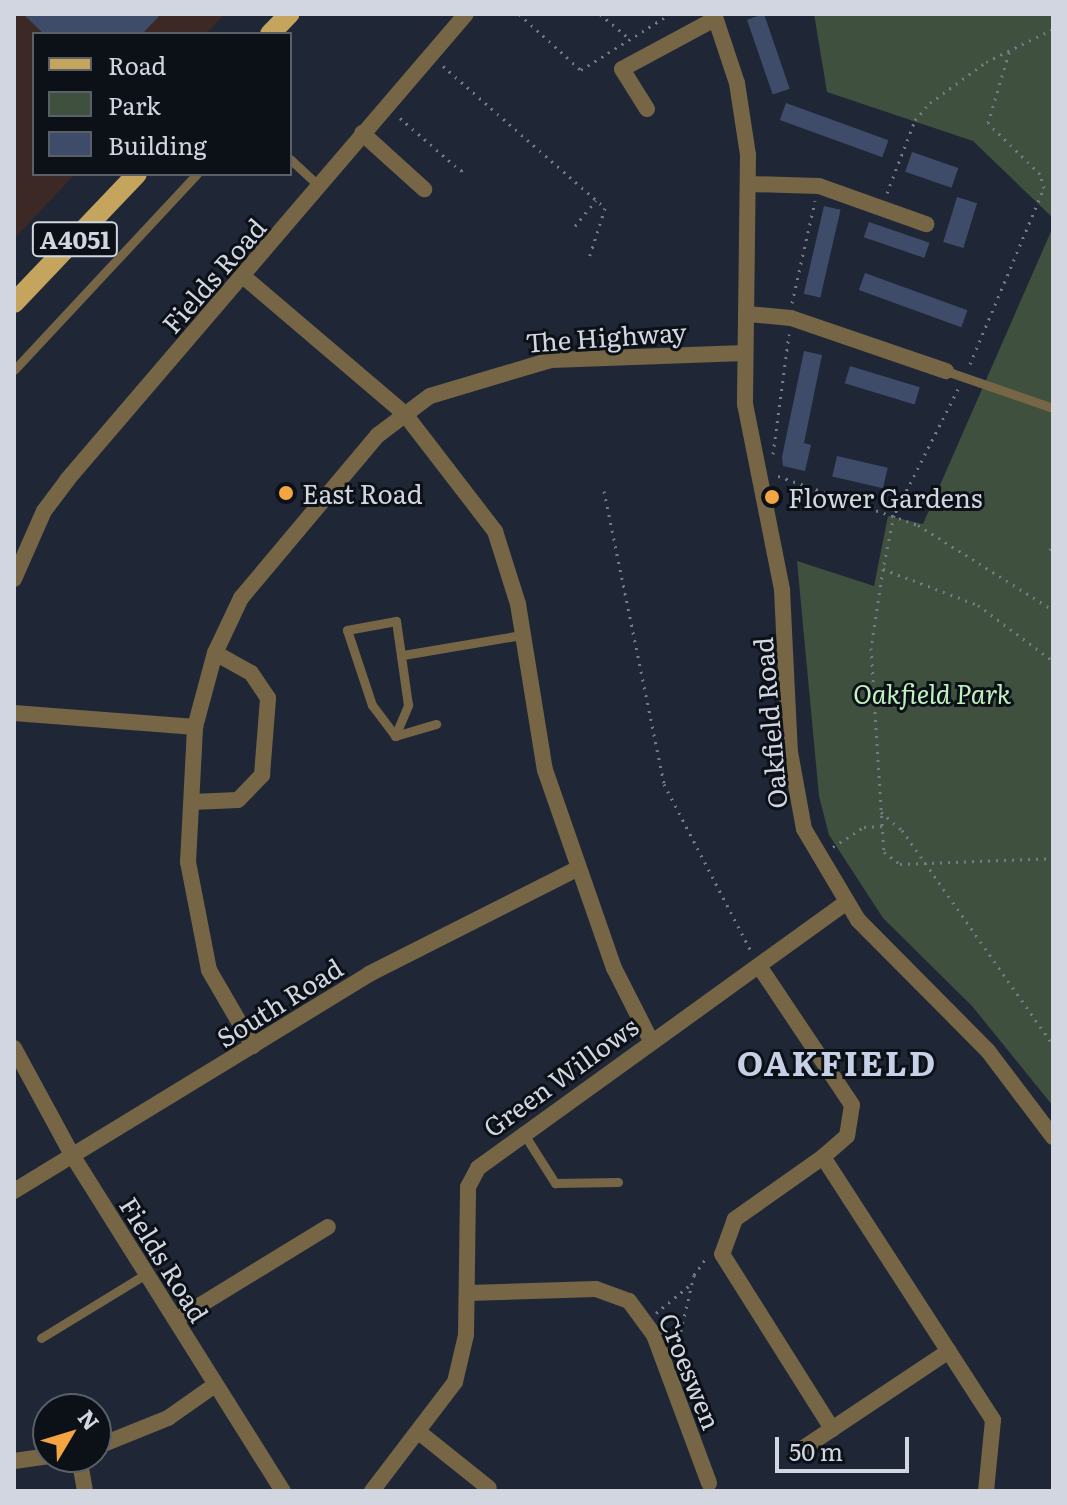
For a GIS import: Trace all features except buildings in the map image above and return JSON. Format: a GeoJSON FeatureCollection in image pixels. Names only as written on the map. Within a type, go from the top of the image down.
{"type":"FeatureCollection","features":[{"type":"Feature","properties":{"kind":"main road"},"geometry":{"type":"LineString","coordinates":[[272,32],[289,14]]}},
{"type":"Feature","properties":{"kind":"main road","name":"A4051"},"geometry":{"type":"LineString","coordinates":[[14,303],[135,176]]}},
{"type":"Feature","properties":{"kind":"street","name":"Fields Road"},"geometry":{"type":"LineString","coordinates":[[14,579],[44,511],[320,187],[383,104],[466,14]]}},
{"type":"Feature","properties":{"kind":"street"},"geometry":{"type":"LineString","coordinates":[[647,109],[622,69],[714,16]]}},
{"type":"Feature","properties":{"kind":"street","name":"Oakfield Road"},"geometry":{"type":"LineString","coordinates":[[714,16],[737,83],[750,184],[745,353],[748,437],[782,590],[793,779],[814,853],[845,903],[997,1061],[1053,1137]]}},
{"type":"Feature","properties":{"kind":"street"},"geometry":{"type":"LineString","coordinates":[[362,133],[424,189]]}},
{"type":"Feature","properties":{"kind":"street"},"geometry":{"type":"LineString","coordinates":[[750,184],[819,186],[926,224]]}},
{"type":"Feature","properties":{"kind":"street"},"geometry":{"type":"LineString","coordinates":[[244,277],[404,413],[495,531],[510,564],[535,736],[577,869],[650,1039]]}},
{"type":"Feature","properties":{"kind":"street"},"geometry":{"type":"LineString","coordinates":[[748,314],[791,318],[946,371]]}},
{"type":"Feature","properties":{"kind":"street","name":"The Highway"},"geometry":{"type":"LineString","coordinates":[[253,1046],[199,942],[188,862],[195,727],[215,653],[241,598],[278,549],[404,413],[469,379],[521,365],[745,353]]}},
{"type":"Feature","properties":{"kind":"street"},"geometry":{"type":"LineString","coordinates":[[192,802],[238,800],[262,775],[268,698],[251,673],[215,653]]}},
{"type":"Feature","properties":{"kind":"street"},"geometry":{"type":"LineString","coordinates":[[14,713],[195,727]]}},
{"type":"Feature","properties":{"kind":"street","name":"South Road"},"geometry":{"type":"LineString","coordinates":[[14,1191],[440,935],[577,869]]}},
{"type":"Feature","properties":{"kind":"street","name":"Green Willows"},"geometry":{"type":"LineString","coordinates":[[372,1491],[420,1433],[455,1382],[468,1293],[468,1187],[478,1168],[522,1130],[845,903]]}},
{"type":"Feature","properties":{"kind":"street"},"geometry":{"type":"LineString","coordinates":[[759,966],[852,1105],[847,1136],[823,1157],[735,1219],[722,1254],[832,1429]]}},
{"type":"Feature","properties":{"kind":"street","name":"Fields Road"},"geometry":{"type":"LineString","coordinates":[[14,1048],[72,1155],[283,1491]]}},
{"type":"Feature","properties":{"kind":"street"},"geometry":{"type":"LineString","coordinates":[[823,1157],[949,1351],[996,1432],[986,1491]]}},
{"type":"Feature","properties":{"kind":"street"},"geometry":{"type":"LineString","coordinates":[[176,1320],[328,1227]]}},
{"type":"Feature","properties":{"kind":"street","name":"Croeswen"},"geometry":{"type":"LineString","coordinates":[[468,1293],[608,1290],[647,1320],[709,1483]]}},
{"type":"Feature","properties":{"kind":"street"},"geometry":{"type":"LineString","coordinates":[[799,1451],[949,1351]]}},
{"type":"Feature","properties":{"kind":"street"},"geometry":{"type":"LineString","coordinates":[[112,1441],[157,1424],[215,1385]]}},
{"type":"Feature","properties":{"kind":"street"},"geometry":{"type":"LineString","coordinates":[[420,1433],[491,1490]]}},
{"type":"Feature","properties":{"kind":"lane"},"geometry":{"type":"LineString","coordinates":[[292,161],[320,187]]}},
{"type":"Feature","properties":{"kind":"lane"},"geometry":{"type":"LineString","coordinates":[[14,370],[195,176]]}},
{"type":"Feature","properties":{"kind":"lane"},"geometry":{"type":"LineString","coordinates":[[946,371],[1053,408]]}},
{"type":"Feature","properties":{"kind":"lane"},"geometry":{"type":"LineString","coordinates":[[396,621],[408,705],[395,736],[372,705],[347,630],[396,621]]}},
{"type":"Feature","properties":{"kind":"lane"},"geometry":{"type":"LineString","coordinates":[[403,655],[521,635]]}},
{"type":"Feature","properties":{"kind":"lane"},"geometry":{"type":"LineString","coordinates":[[395,736],[436,724]]}},
{"type":"Feature","properties":{"kind":"lane"},"geometry":{"type":"LineString","coordinates":[[522,1130],[555,1183],[618,1182]]}},
{"type":"Feature","properties":{"kind":"lane"},"geometry":{"type":"LineString","coordinates":[[41,1338],[146,1274]]}},
{"type":"Feature","properties":{"kind":"path"},"geometry":{"type":"LineString","coordinates":[[519,14],[581,70],[670,14]]}},
{"type":"Feature","properties":{"kind":"path"},"geometry":{"type":"LineString","coordinates":[[600,14],[630,39]]}},
{"type":"Feature","properties":{"kind":"path"},"geometry":{"type":"LineString","coordinates":[[881,208],[915,120],[1010,49],[1053,29]]}},
{"type":"Feature","properties":{"kind":"path"},"geometry":{"type":"LineString","coordinates":[[1010,49],[988,123],[1040,174],[1044,188],[964,378],[894,515],[871,648],[882,826],[889,861],[927,864],[1053,858]]}},
{"type":"Feature","properties":{"kind":"path"},"geometry":{"type":"LineString","coordinates":[[429,54],[605,208],[589,258]]}},
{"type":"Feature","properties":{"kind":"path"},"geometry":{"type":"LineString","coordinates":[[383,104],[461,171],[466,166]]}},
{"type":"Feature","properties":{"kind":"path"},"geometry":{"type":"LineString","coordinates":[[772,458],[791,318],[819,186]]}},
{"type":"Feature","properties":{"kind":"path"},"geometry":{"type":"LineString","coordinates":[[575,226],[596,200]]}},
{"type":"Feature","properties":{"kind":"path"},"geometry":{"type":"LineString","coordinates":[[774,485],[770,474],[894,515],[1053,610]]}},
{"type":"Feature","properties":{"kind":"path"},"geometry":{"type":"LineString","coordinates":[[604,491],[664,784],[759,966]]}},
{"type":"Feature","properties":{"kind":"path"},"geometry":{"type":"LineString","coordinates":[[1050,550],[1053,544]]}},
{"type":"Feature","properties":{"kind":"path"},"geometry":{"type":"LineString","coordinates":[[883,569],[978,605],[1053,661]]}},
{"type":"Feature","properties":{"kind":"path"},"geometry":{"type":"LineString","coordinates":[[881,812],[927,864],[1053,1045]]}},
{"type":"Feature","properties":{"kind":"path"},"geometry":{"type":"LineString","coordinates":[[814,853],[882,826]]}},
{"type":"Feature","properties":{"kind":"path"},"geometry":{"type":"LineString","coordinates":[[680,1359],[690,1285],[702,1261],[722,1254]]}},
{"type":"Feature","properties":{"kind":"path"},"geometry":{"type":"LineString","coordinates":[[647,1320],[690,1285]]}},
{"type":"Feature","properties":{"kind":"shaded area"},"geometry":{"type":"Polygon","coordinates":[[[14,14],[225,14],[208,32],[32,32],[32,176],[73,176],[14,239],[14,14]]]}},
{"type":"Feature","properties":{"kind":"green space"},"geometry":{"type":"Polygon","coordinates":[[[814,14],[1053,14],[1053,218],[973,141],[827,92],[814,14]]]}},
{"type":"Feature","properties":{"kind":"green space","name":"Oakfield Park"},"geometry":{"type":"Polygon","coordinates":[[[1053,227],[1053,1106],[972,1006],[883,918],[829,835],[819,796],[797,561],[874,586],[888,516],[923,524],[1053,227]]]}},
{"type":"Feature","properties":{"kind":"place","name":"East Road"},"geometry":{"type":"Point","coordinates":[286,493]}},
{"type":"Feature","properties":{"kind":"place","name":"Flower Gardens"},"geometry":{"type":"Point","coordinates":[772,497]}},
{"type":"Feature","properties":{"kind":"district","name":"OAKFIELD"},"geometry":{"type":"Point","coordinates":[837,1062]}}]}
